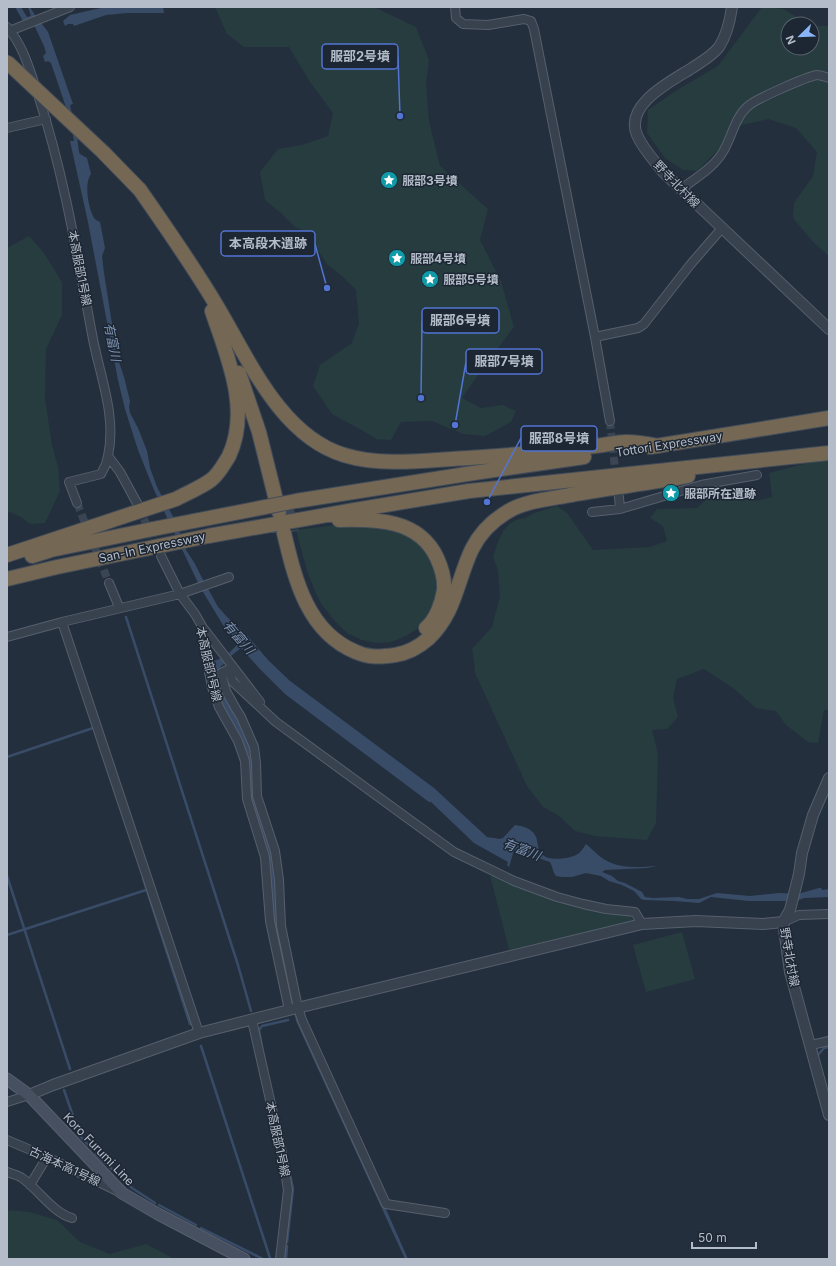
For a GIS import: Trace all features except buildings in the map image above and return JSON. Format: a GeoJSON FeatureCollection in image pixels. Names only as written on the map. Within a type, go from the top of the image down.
{"type":"FeatureCollection","features":[{"type":"Feature","properties":{"kind":"highway"},"geometry":{"type":"LineString","coordinates":[[7,62],[102,152],[138,192],[184,253],[219,308],[240,348],[266,389],[286,416],[322,446],[342,455],[358,459],[405,461],[438,460],[554,451],[625,442],[658,446]]}},
{"type":"Feature","properties":{"kind":"highway"},"geometry":{"type":"LineString","coordinates":[[7,69],[138,192],[181,256],[212,311],[238,370],[287,508]]}},
{"type":"Feature","properties":{"kind":"highway"},"geometry":{"type":"LineString","coordinates":[[7,555],[141,507],[176,499],[212,479],[224,465],[232,450],[238,430],[237,404],[234,379],[212,311]]}},
{"type":"Feature","properties":{"kind":"highway"},"geometry":{"type":"LineString","coordinates":[[240,348],[259,405],[287,508]]}},
{"type":"Feature","properties":{"kind":"highway","name":"Tottori Expressway"},"geometry":{"type":"LineString","coordinates":[[287,508],[467,474],[658,446],[829,418]]}},
{"type":"Feature","properties":{"kind":"highway","name":"Tottori Expressway"},"geometry":{"type":"LineString","coordinates":[[292,528],[349,511],[469,491],[808,454],[829,453]]}},
{"type":"Feature","properties":{"kind":"highway"},"geometry":{"type":"LineString","coordinates":[[292,528],[297,582],[306,604],[319,624],[329,635],[345,648],[365,656],[382,657],[401,654],[412,650],[424,643],[436,631],[446,618],[453,602],[472,548],[491,523],[508,511],[546,499],[690,476],[808,454]]}},
{"type":"Feature","properties":{"kind":"highway","name":"San-In Expressway"},"geometry":{"type":"LineString","coordinates":[[7,563],[51,550],[153,529],[287,508]]}},
{"type":"Feature","properties":{"kind":"highway"},"geometry":{"type":"LineString","coordinates":[[258,527],[363,519],[388,522],[414,531],[432,548],[442,568],[445,581],[443,597],[430,626],[417,637],[401,645],[386,648],[363,646],[348,640],[326,620],[315,603],[301,569],[292,528]]}},
{"type":"Feature","properties":{"kind":"highway","name":"San-In Expressway"},"geometry":{"type":"LineString","coordinates":[[7,579],[57,567],[161,551],[208,536],[258,527],[292,528]]}},
{"type":"Feature","properties":{"kind":"main road","name":"Koro Furumi Line"},"geometry":{"type":"LineString","coordinates":[[7,1079],[29,1095],[122,1193],[158,1214],[244,1259]]}},
{"type":"Feature","properties":{"kind":"street"},"geometry":{"type":"LineString","coordinates":[[10,29],[70,7]]}},
{"type":"Feature","properties":{"kind":"street","name":"野寺北村線"},"geometry":{"type":"LineString","coordinates":[[732,7],[730,21],[718,48],[706,59],[650,96],[638,111],[634,121],[636,133],[646,150],[663,172],[829,329]]}},
{"type":"Feature","properties":{"kind":"street"},"geometry":{"type":"LineString","coordinates":[[455,8],[456,18],[463,24],[488,25],[524,19],[531,21],[534,29],[595,337],[610,421]]}},
{"type":"Feature","properties":{"kind":"street","name":"本高服部1号線"},"geometry":{"type":"LineString","coordinates":[[10,29],[22,49],[30,71],[46,120],[60,172],[71,221],[93,342],[109,411],[111,433],[106,464],[101,474],[69,482],[77,503]]}},
{"type":"Feature","properties":{"kind":"street"},"geometry":{"type":"LineString","coordinates":[[681,189],[710,168],[724,152],[739,118],[747,107],[758,99],[805,79],[818,75],[829,78]]}},
{"type":"Feature","properties":{"kind":"street"},"geometry":{"type":"LineString","coordinates":[[7,128],[46,120]]}},
{"type":"Feature","properties":{"kind":"street"},"geometry":{"type":"LineString","coordinates":[[595,337],[638,328],[644,324],[690,265],[722,228]]}},
{"type":"Feature","properties":{"kind":"street"},"geometry":{"type":"LineString","coordinates":[[108,456],[120,472],[141,507]]}},
{"type":"Feature","properties":{"kind":"street"},"geometry":{"type":"LineString","coordinates":[[592,512],[620,509],[701,485],[757,475]]}},
{"type":"Feature","properties":{"kind":"street"},"geometry":{"type":"LineString","coordinates":[[619,497],[620,509]]}},
{"type":"Feature","properties":{"kind":"street","name":"本高服部1号線"},"geometry":{"type":"LineString","coordinates":[[161,551],[180,594],[203,628],[204,647],[212,687],[219,707],[238,741],[245,761],[247,799],[265,857],[270,921],[294,1009]]}},
{"type":"Feature","properties":{"kind":"street"},"geometry":{"type":"LineString","coordinates":[[7,637],[119,607],[180,594],[229,577]]}},
{"type":"Feature","properties":{"kind":"street"},"geometry":{"type":"LineString","coordinates":[[109,583],[119,607]]}},
{"type":"Feature","properties":{"kind":"street"},"geometry":{"type":"LineString","coordinates":[[62,622],[199,1033]]}},
{"type":"Feature","properties":{"kind":"street"},"geometry":{"type":"LineString","coordinates":[[203,628],[230,668],[274,720],[454,852],[514,881],[557,897],[606,909],[634,912],[642,924]]}},
{"type":"Feature","properties":{"kind":"street"},"geometry":{"type":"LineString","coordinates":[[230,668],[221,673],[226,691],[241,717],[254,747],[257,796],[275,851],[279,880],[282,926],[294,1009],[302,1020],[386,1204],[445,1213]]}},
{"type":"Feature","properties":{"kind":"street","name":"野寺北村線"},"geometry":{"type":"LineString","coordinates":[[829,778],[813,815],[802,853],[799,874],[790,910],[783,922],[790,972],[829,1115]]}},
{"type":"Feature","properties":{"kind":"street"},"geometry":{"type":"LineString","coordinates":[[7,1102],[199,1033],[642,924],[696,921],[763,924],[783,922],[799,915],[829,914]]}},
{"type":"Feature","properties":{"kind":"street","name":"本高服部1号線"},"geometry":{"type":"LineString","coordinates":[[252,1020],[282,1153],[288,1190],[280,1259]]}},
{"type":"Feature","properties":{"kind":"street"},"geometry":{"type":"LineString","coordinates":[[811,1045],[829,1041]]}},
{"type":"Feature","properties":{"kind":"street","name":"古海本高1号線"},"geometry":{"type":"LineString","coordinates":[[7,1140],[122,1193]]}},
{"type":"Feature","properties":{"kind":"street"},"geometry":{"type":"LineString","coordinates":[[30,1185],[46,1157]]}},
{"type":"Feature","properties":{"kind":"street"},"geometry":{"type":"LineString","coordinates":[[7,1172],[21,1177],[55,1208],[66,1216],[72,1218]]}},
{"type":"Feature","properties":{"kind":"green space"},"geometry":{"type":"Polygon","coordinates":[[[215,7],[374,7],[416,27],[429,60],[426,84],[429,121],[440,166],[488,209],[480,240],[501,281],[514,327],[462,398],[481,408],[503,405],[516,411],[511,422],[485,436],[463,434],[432,421],[401,422],[391,440],[376,439],[332,414],[313,386],[320,365],[352,343],[359,323],[356,290],[327,264],[305,231],[295,227],[265,200],[260,172],[278,149],[302,145],[328,136],[333,113],[310,82],[289,47],[244,47],[227,34],[215,7]]]}},
{"type":"Feature","properties":{"kind":"green space"},"geometry":{"type":"Polygon","coordinates":[[[762,7],[784,9],[795,16],[780,16],[780,56],[820,56],[820,26],[829,26],[829,256],[814,243],[793,218],[794,203],[813,176],[817,152],[796,128],[768,119],[729,128],[719,149],[697,171],[683,170],[665,158],[647,133],[648,110],[677,90],[718,66],[762,7]]]}},
{"type":"Feature","properties":{"kind":"green space"},"geometry":{"type":"Polygon","coordinates":[[[29,236],[44,253],[62,282],[62,315],[46,349],[45,399],[52,445],[58,467],[60,491],[45,523],[30,524],[21,517],[7,511],[7,248],[29,236]]]}},
{"type":"Feature","properties":{"kind":"green space"},"geometry":{"type":"Polygon","coordinates":[[[826,458],[829,459],[829,710],[824,710],[818,743],[808,742],[786,725],[776,711],[756,708],[733,688],[704,669],[677,679],[673,698],[678,717],[667,729],[652,730],[658,754],[656,823],[647,840],[595,836],[575,831],[559,816],[543,807],[527,786],[475,673],[472,649],[492,627],[500,597],[498,570],[493,557],[503,531],[509,524],[516,520],[557,506],[567,513],[593,550],[650,547],[667,541],[663,526],[650,518],[657,509],[697,508],[715,491],[756,501],[772,497],[769,473],[826,458]]]}},
{"type":"Feature","properties":{"kind":"green space"},"geometry":{"type":"Polygon","coordinates":[[[336,525],[391,528],[416,539],[427,551],[438,575],[438,598],[426,619],[417,629],[406,636],[391,642],[376,643],[362,640],[347,633],[322,605],[307,571],[296,530],[336,525]]]}},
{"type":"Feature","properties":{"kind":"green space"},"geometry":{"type":"Polygon","coordinates":[[[490,875],[564,902],[629,915],[634,921],[509,950],[490,875]]]}},
{"type":"Feature","properties":{"kind":"green space"},"geometry":{"type":"Polygon","coordinates":[[[682,932],[695,979],[646,992],[633,945],[682,932]]]}},
{"type":"Feature","properties":{"kind":"green space"},"geometry":{"type":"Polygon","coordinates":[[[11,1210],[29,1212],[57,1220],[80,1242],[110,1254],[146,1244],[175,1259],[7,1259],[7,1212],[11,1210]]]}},
{"type":"Feature","properties":{"kind":"water","name":"有富川"},"geometry":{"type":"Polygon","coordinates":[[[15,7],[21,7],[27,17],[31,16],[28,7],[30,7],[48,32],[73,104],[70,105],[79,152],[87,158],[91,174],[87,189],[91,212],[94,218],[100,222],[105,248],[102,256],[104,273],[117,356],[130,401],[130,413],[147,451],[150,468],[157,487],[177,524],[186,550],[218,607],[246,634],[268,660],[290,681],[434,788],[487,837],[503,838],[515,825],[518,825],[533,833],[536,837],[538,848],[546,857],[559,859],[573,856],[579,853],[586,844],[609,862],[621,866],[657,866],[647,868],[605,870],[602,872],[642,892],[645,897],[679,897],[699,899],[717,893],[750,896],[779,893],[798,894],[821,888],[822,890],[829,889],[829,897],[804,898],[796,901],[749,901],[711,897],[699,903],[644,900],[641,899],[634,891],[609,881],[601,876],[586,873],[572,877],[556,876],[550,862],[514,850],[509,867],[507,865],[508,862],[474,843],[431,802],[285,694],[241,648],[231,656],[229,653],[239,643],[223,625],[200,587],[154,490],[138,450],[125,409],[118,380],[88,222],[70,141],[74,141],[70,119],[51,63],[48,61],[45,62],[43,56],[46,53],[44,46],[34,25],[23,21],[15,7]]]}},
{"type":"Feature","properties":{"kind":"water"},"geometry":{"type":"Polygon","coordinates":[[[105,7],[163,7],[164,13],[127,13],[106,15],[74,26],[73,24],[68,24],[65,26],[63,21],[70,15],[105,7]]]}},
{"type":"Feature","properties":{"kind":"water"},"geometry":{"type":"Polygon","coordinates":[[[222,658],[225,663],[218,671],[249,741],[272,851],[295,1003],[408,1259],[405,1259],[296,1021],[274,923],[267,849],[250,801],[249,774],[220,701],[211,666],[214,661],[222,658]]]}},
{"type":"Feature","properties":{"kind":"waterway"},"geometry":{"type":"LineString","coordinates":[[126,617],[238,965],[251,1011]]}},
{"type":"Feature","properties":{"kind":"waterway"},"geometry":{"type":"LineString","coordinates":[[7,757],[93,728]]}},
{"type":"Feature","properties":{"kind":"waterway"},"geometry":{"type":"LineString","coordinates":[[7,876],[70,1069]]}},
{"type":"Feature","properties":{"kind":"waterway"},"geometry":{"type":"LineString","coordinates":[[143,878],[190,1024]]}},
{"type":"Feature","properties":{"kind":"waterway"},"geometry":{"type":"LineString","coordinates":[[7,935],[146,890]]}},
{"type":"Feature","properties":{"kind":"waterway"},"geometry":{"type":"LineString","coordinates":[[262,1048],[259,1030],[262,1026],[288,1020]]}},
{"type":"Feature","properties":{"kind":"waterway"},"geometry":{"type":"LineString","coordinates":[[201,1046],[270,1258]]}},
{"type":"Feature","properties":{"kind":"waterway"},"geometry":{"type":"LineString","coordinates":[[818,1056],[824,1048],[829,1047]]}},
{"type":"Feature","properties":{"kind":"waterway"},"geometry":{"type":"LineString","coordinates":[[64,1090],[79,1133],[78,1134],[93,1150]]}},
{"type":"Feature","properties":{"kind":"waterway"},"geometry":{"type":"LineString","coordinates":[[96,1154],[132,1188],[155,1203]]}},
{"type":"Feature","properties":{"kind":"waterway"},"geometry":{"type":"LineString","coordinates":[[286,1155],[293,1189],[287,1242]]}},
{"type":"Feature","properties":{"kind":"waterway"},"geometry":{"type":"LineString","coordinates":[[159,1205],[196,1225]]}},
{"type":"Feature","properties":{"kind":"waterway"},"geometry":{"type":"LineString","coordinates":[[201,1228],[263,1259]]}},
{"type":"Feature","properties":{"kind":"waterway"},"geometry":{"type":"LineString","coordinates":[[286,1259],[287,1246]]}},
{"type":"Feature","properties":{"kind":"tunnel"},"geometry":{"type":"LineString","coordinates":[[610,421],[616,478]]}},
{"type":"Feature","properties":{"kind":"tunnel"},"geometry":{"type":"LineString","coordinates":[[77,503],[109,583]]}},
{"type":"Feature","properties":{"kind":"tunnel"},"geometry":{"type":"LineString","coordinates":[[139,508],[158,550]]}},
{"type":"Feature","properties":{"kind":"tunnel"},"geometry":{"type":"LineString","coordinates":[[287,510],[292,532]]}},
{"type":"Feature","properties":{"kind":"place","name":"服部2号墳"},"geometry":{"type":"Point","coordinates":[400,116]}},
{"type":"Feature","properties":{"kind":"place","name":"服部3号墳"},"geometry":{"type":"Point","coordinates":[389,180]}},
{"type":"Feature","properties":{"kind":"place","name":"服部4号墳"},"geometry":{"type":"Point","coordinates":[397,258]}},
{"type":"Feature","properties":{"kind":"place","name":"服部5号墳"},"geometry":{"type":"Point","coordinates":[430,279]}},
{"type":"Feature","properties":{"kind":"place","name":"本高段木遺跡"},"geometry":{"type":"Point","coordinates":[327,288]}},
{"type":"Feature","properties":{"kind":"place","name":"服部6号墳"},"geometry":{"type":"Point","coordinates":[421,398]}},
{"type":"Feature","properties":{"kind":"place","name":"服部7号墳"},"geometry":{"type":"Point","coordinates":[455,425]}},
{"type":"Feature","properties":{"kind":"place","name":"服部所在遺跡"},"geometry":{"type":"Point","coordinates":[671,493]}},
{"type":"Feature","properties":{"kind":"place","name":"服部8号墳"},"geometry":{"type":"Point","coordinates":[487,502]}}]}
